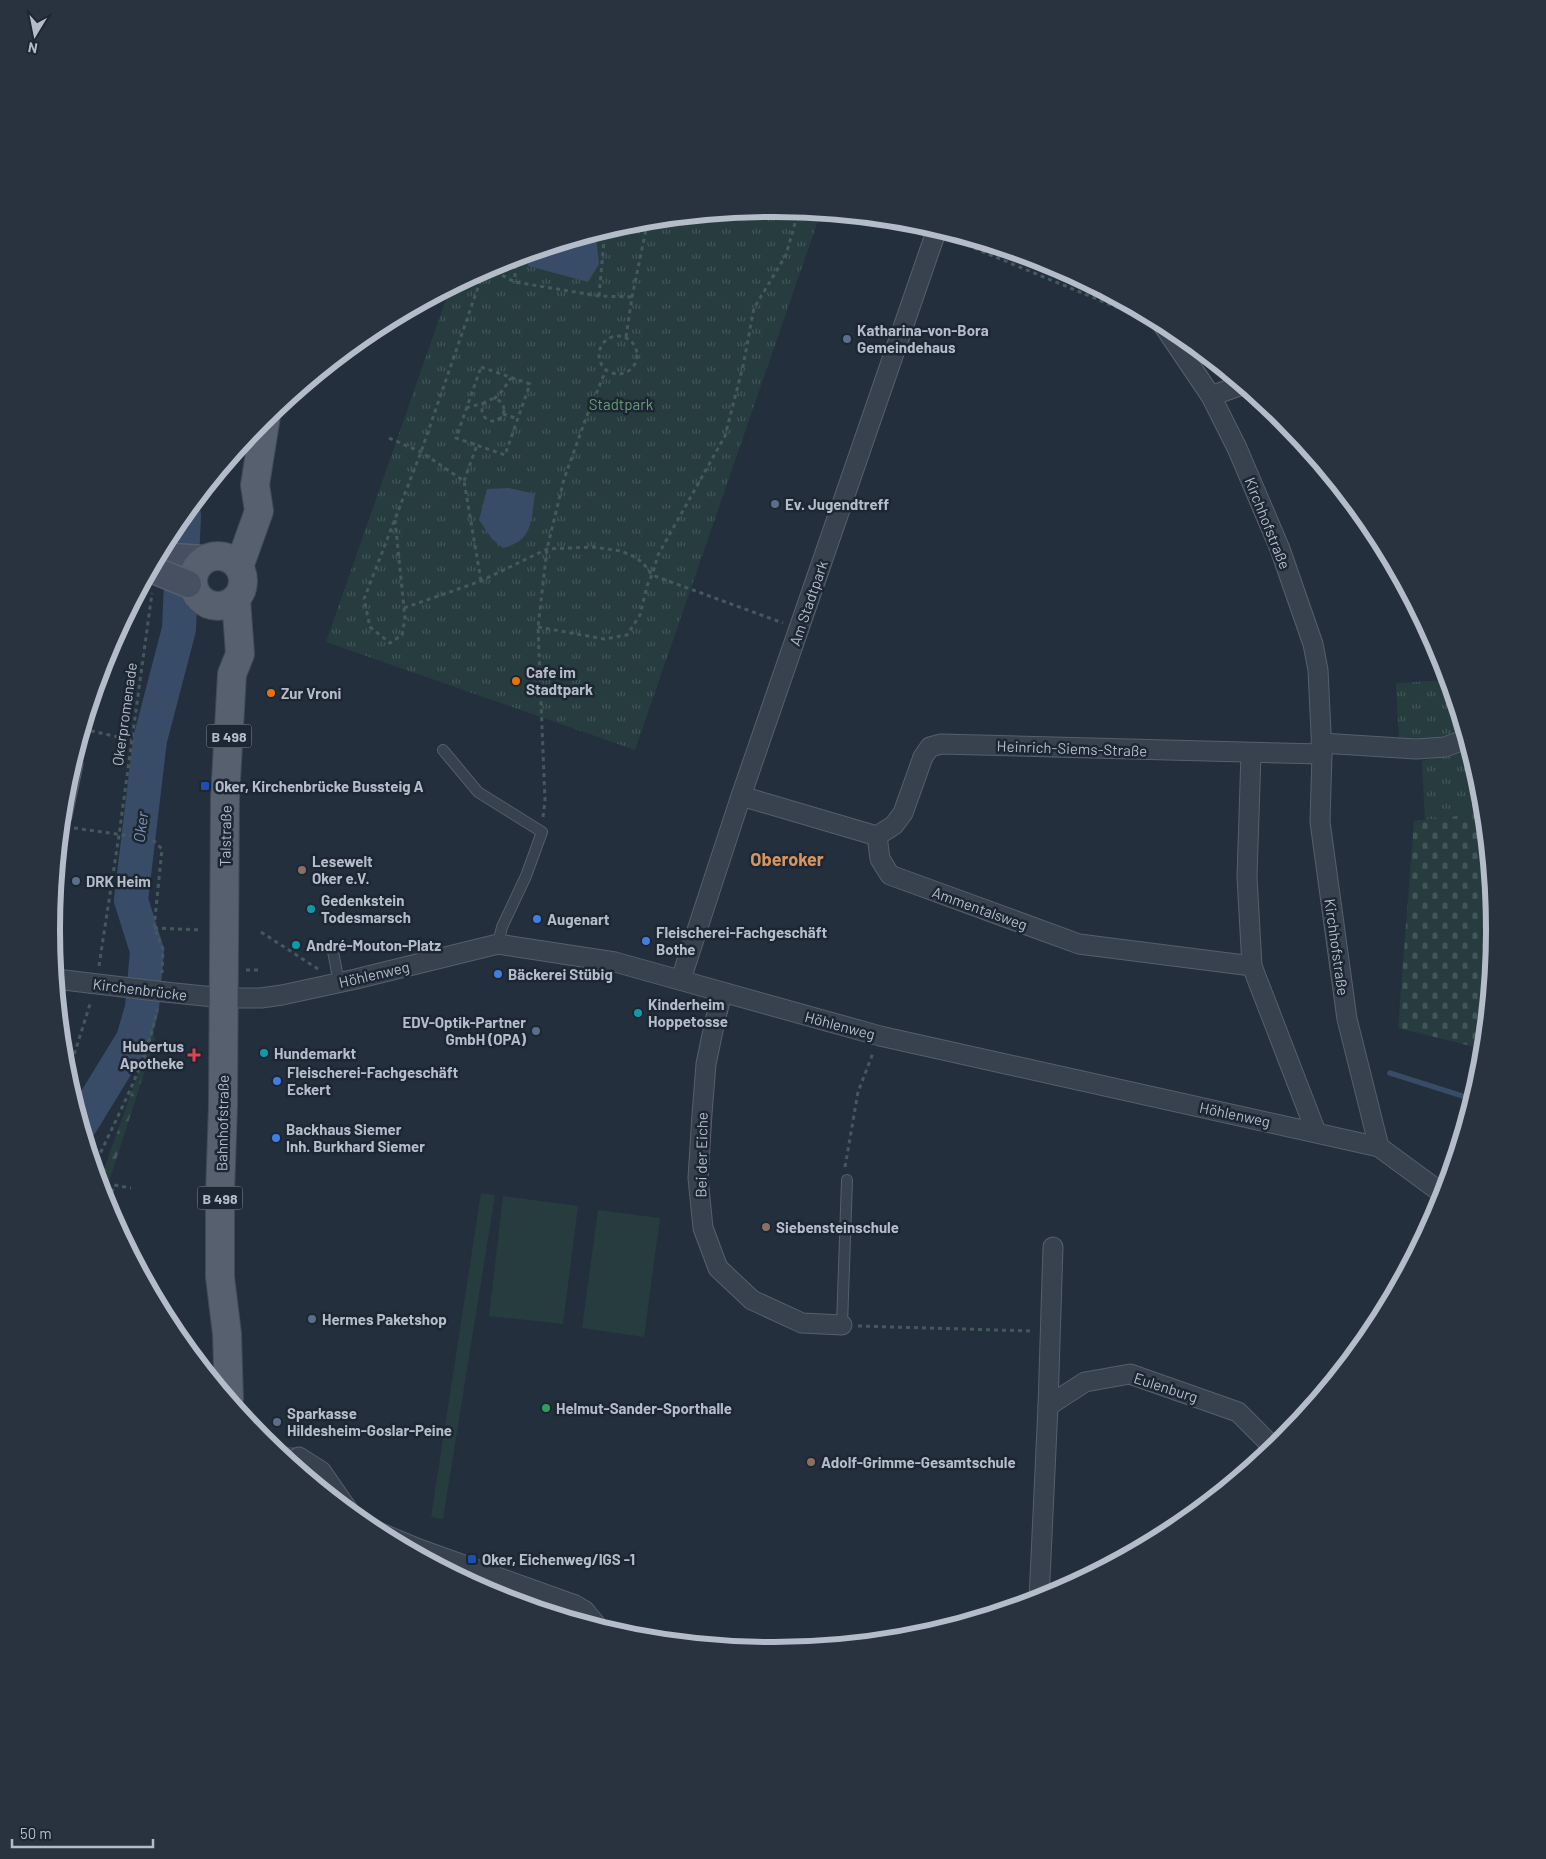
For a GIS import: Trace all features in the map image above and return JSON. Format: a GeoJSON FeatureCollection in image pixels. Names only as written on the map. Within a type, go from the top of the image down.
{"type":"FeatureCollection","features":[{"type":"Feature","properties":{"kind":"main road"},"geometry":{"type":"LineString","coordinates":[[190,585],[195,569],[214,560],[228,542],[246,500],[255,485],[264,431]]}},
{"type":"Feature","properties":{"kind":"main road"},"geometry":{"type":"LineString","coordinates":[[166,557],[214,560]]}},
{"type":"Feature","properties":{"kind":"main road","name":"Talstraße"},"geometry":{"type":"LineString","coordinates":[[214,560],[243,578],[239,595],[225,603],[240,654],[232,674],[225,798],[224,998]]}},
{"type":"Feature","properties":{"kind":"main road"},"geometry":{"type":"LineString","coordinates":[[157,571],[190,585],[201,601],[225,603]]}},
{"type":"Feature","properties":{"kind":"main road","name":"Bahnhofstraße"},"geometry":{"type":"LineString","coordinates":[[224,998],[220,1277],[227,1334],[228,1389]]}},
{"type":"Feature","properties":{"kind":"street","name":"Am Stadtpark"},"geometry":{"type":"LineString","coordinates":[[681,979],[741,796],[935,236]]}},
{"type":"Feature","properties":{"kind":"street","name":"Kirchhofstraße"},"geometry":{"type":"LineString","coordinates":[[1173,340],[1211,396],[1237,448],[1280,549],[1314,644],[1318,670],[1321,748],[1320,822],[1346,1019],[1379,1147]]}},
{"type":"Feature","properties":{"kind":"street"},"geometry":{"type":"LineString","coordinates":[[1211,396],[1236,387]]}},
{"type":"Feature","properties":{"kind":"street"},"geometry":{"type":"LineString","coordinates":[[1321,748],[1416,749],[1445,747],[1461,741]]}},
{"type":"Feature","properties":{"kind":"street","name":"Heinrich-Siems-Straße"},"geometry":{"type":"LineString","coordinates":[[877,836],[894,825],[903,813],[923,757],[930,747],[941,744],[1251,753],[1321,748]]}},
{"type":"Feature","properties":{"kind":"street"},"geometry":{"type":"LineString","coordinates":[[1251,753],[1247,877],[1252,966],[1316,1132]]}},
{"type":"Feature","properties":{"kind":"street"},"geometry":{"type":"LineString","coordinates":[[741,796],[877,836]]}},
{"type":"Feature","properties":{"kind":"street","name":"Ammentalsweg"},"geometry":{"type":"LineString","coordinates":[[877,836],[880,859],[890,875],[1079,944],[1252,966]]}},
{"type":"Feature","properties":{"kind":"street","name":"Höhlenweg"},"geometry":{"type":"LineString","coordinates":[[224,998],[268,997],[339,983],[498,944],[615,962],[880,1036],[1379,1147],[1437,1189]]}},
{"type":"Feature","properties":{"kind":"street","name":"Kirchenbrücke"},"geometry":{"type":"LineString","coordinates":[[62,980],[224,998]]}},
{"type":"Feature","properties":{"kind":"street","name":"Bei der Eiche"},"geometry":{"type":"LineString","coordinates":[[722,993],[706,1064],[698,1178],[703,1228],[718,1268],[752,1300],[802,1323],[842,1325]]}},
{"type":"Feature","properties":{"kind":"street"},"geometry":{"type":"LineString","coordinates":[[1039,1591],[1053,1247]]}},
{"type":"Feature","properties":{"kind":"street","name":"Eulenburg"},"geometry":{"type":"LineString","coordinates":[[1048,1406],[1085,1382],[1130,1374],[1238,1412],[1268,1442]]}},
{"type":"Feature","properties":{"kind":"street"},"geometry":{"type":"LineString","coordinates":[[299,1457],[321,1471],[336,1492]]}},
{"type":"Feature","properties":{"kind":"street"},"geometry":{"type":"LineString","coordinates":[[422,1550],[575,1605],[586,1611],[592,1619]]}},
{"type":"Feature","properties":{"kind":"lane"},"geometry":{"type":"LineString","coordinates":[[443,750],[478,792],[542,832],[526,876],[502,927],[498,944]]}},
{"type":"Feature","properties":{"kind":"lane"},"geometry":{"type":"LineString","coordinates":[[332,946],[339,983]]}},
{"type":"Feature","properties":{"kind":"lane"},"geometry":{"type":"LineString","coordinates":[[842,1325],[847,1180]]}},
{"type":"Feature","properties":{"kind":"path"},"geometry":{"type":"LineString","coordinates":[[538,627],[604,639],[626,635],[640,615],[646,586],[652,575],[658,555],[725,436],[743,366],[754,308],[786,255],[797,218]]}},
{"type":"Feature","properties":{"kind":"path"},"geometry":{"type":"LineString","coordinates":[[626,337],[646,228]]}},
{"type":"Feature","properties":{"kind":"path"},"geometry":{"type":"LineString","coordinates":[[599,296],[604,237]]}},
{"type":"Feature","properties":{"kind":"path"},"geometry":{"type":"LineString","coordinates":[[967,244],[1133,314]]}},
{"type":"Feature","properties":{"kind":"path"},"geometry":{"type":"LineString","coordinates":[[515,265],[515,282]]}},
{"type":"Feature","properties":{"kind":"path"},"geometry":{"type":"LineString","coordinates":[[497,273],[515,282],[599,296],[632,297]]}},
{"type":"Feature","properties":{"kind":"path"},"geometry":{"type":"LineString","coordinates":[[395,520],[405,618],[402,636],[390,643],[370,627],[364,599],[421,452],[481,280]]}},
{"type":"Feature","properties":{"kind":"path"},"geometry":{"type":"LineString","coordinates":[[616,336],[626,337],[633,343],[637,354],[634,366],[627,372],[616,374],[606,370],[599,359],[600,346],[607,339],[616,336]]}},
{"type":"Feature","properties":{"kind":"path"},"geometry":{"type":"LineString","coordinates":[[481,367],[530,384],[505,455],[456,438],[466,408],[481,367]]}},
{"type":"Feature","properties":{"kind":"path"},"geometry":{"type":"LineString","coordinates":[[542,832],[545,801],[538,627],[547,549],[564,479],[606,370]]}},
{"type":"Feature","properties":{"kind":"path"},"geometry":{"type":"LineString","coordinates":[[466,408],[494,399],[511,378]]}},
{"type":"Feature","properties":{"kind":"path"},"geometry":{"type":"LineString","coordinates":[[485,403],[482,410],[486,418],[496,420],[503,414],[504,408],[502,403],[494,399]]}},
{"type":"Feature","properties":{"kind":"path"},"geometry":{"type":"LineString","coordinates":[[503,414],[518,420]]}},
{"type":"Feature","properties":{"kind":"path"},"geometry":{"type":"LineString","coordinates":[[388,438],[421,452],[464,481]]}},
{"type":"Feature","properties":{"kind":"path"},"geometry":{"type":"LineString","coordinates":[[477,446],[464,481],[481,581]]}},
{"type":"Feature","properties":{"kind":"path"},"geometry":{"type":"LineString","coordinates":[[404,608],[481,581],[547,549],[593,547],[620,551],[634,556],[643,563],[652,575],[799,629]]}},
{"type":"Feature","properties":{"kind":"path","name":"Okerpromenade"},"geometry":{"type":"LineString","coordinates":[[72,1058],[93,984],[119,835],[151,596]]}},
{"type":"Feature","properties":{"kind":"path"},"geometry":{"type":"LineString","coordinates":[[89,730],[131,740]]}},
{"type":"Feature","properties":{"kind":"path"},"geometry":{"type":"LineString","coordinates":[[68,823],[119,835],[152,839]]}},
{"type":"Feature","properties":{"kind":"path"},"geometry":{"type":"LineString","coordinates":[[154,928],[206,931]]}},
{"type":"Feature","properties":{"kind":"path"},"geometry":{"type":"LineString","coordinates":[[261,932],[339,983]]}},
{"type":"Feature","properties":{"kind":"path"},"geometry":{"type":"LineString","coordinates":[[847,1180],[844,1173],[858,1092],[880,1036]]}},
{"type":"Feature","properties":{"kind":"path"},"geometry":{"type":"LineString","coordinates":[[111,1195],[114,1185],[131,1188]]}},
{"type":"Feature","properties":{"kind":"path"},"geometry":{"type":"LineString","coordinates":[[842,1325],[1050,1332]]}},
{"type":"Feature","properties":{"kind":"green space","name":"Stadtpark"},"geometry":{"type":"Polygon","coordinates":[[[726,218],[819,218],[635,750],[326,642],[447,296],[528,260],[528,266],[584,242],[634,230],[726,218]]]}},
{"type":"Feature","properties":{"kind":"green space"},"geometry":{"type":"Polygon","coordinates":[[[1441,680],[1458,732],[1441,740],[1399,740],[1396,683],[1441,680]]]}},
{"type":"Feature","properties":{"kind":"green space"},"geometry":{"type":"Polygon","coordinates":[[[1463,749],[1476,814],[1425,820],[1422,761],[1463,749]]]}},
{"type":"Feature","properties":{"kind":"green space"},"geometry":{"type":"Polygon","coordinates":[[[1476,814],[1484,883],[1486,930],[1480,1023],[1476,1047],[1398,1028],[1414,821],[1476,814]]]}},
{"type":"Feature","properties":{"kind":"green space"},"geometry":{"type":"Polygon","coordinates":[[[153,1032],[155,1039],[108,1185],[103,1172],[153,1032]]]}},
{"type":"Feature","properties":{"kind":"green space"},"geometry":{"type":"Polygon","coordinates":[[[481,1193],[495,1195],[443,1519],[431,1517],[481,1193]]]}},
{"type":"Feature","properties":{"kind":"green space"},"geometry":{"type":"Polygon","coordinates":[[[503,1196],[578,1206],[563,1324],[489,1316],[503,1196]]]}},
{"type":"Feature","properties":{"kind":"green space"},"geometry":{"type":"Polygon","coordinates":[[[598,1210],[660,1218],[644,1337],[582,1328],[598,1210]]]}},
{"type":"Feature","properties":{"kind":"water"},"geometry":{"type":"Polygon","coordinates":[[[596,239],[599,264],[588,282],[528,266],[528,260],[596,239]]]}},
{"type":"Feature","properties":{"kind":"water"},"geometry":{"type":"Polygon","coordinates":[[[509,488],[535,494],[531,521],[525,535],[513,545],[503,548],[492,539],[479,520],[487,489],[509,488]]]}},
{"type":"Feature","properties":{"kind":"waterway","name":"Oker"},"geometry":{"type":"LineString","coordinates":[[85,1117],[133,1039],[142,1008],[147,951],[131,900],[150,740],[179,629],[183,528]]}},
{"type":"Feature","properties":{"kind":"waterway"},"geometry":{"type":"LineString","coordinates":[[1390,1073],[1466,1097]]}},
{"type":"Feature","properties":{"kind":"tunnel"},"geometry":{"type":"LineString","coordinates":[[293,1457],[299,1457]]}},
{"type":"Feature","properties":{"kind":"place","name":"Katharina-von-Bora Gemeindehaus"},"geometry":{"type":"Point","coordinates":[847,339]}},
{"type":"Feature","properties":{"kind":"place","name":"Ev. Jugendtreff"},"geometry":{"type":"Point","coordinates":[775,504]}},
{"type":"Feature","properties":{"kind":"place","name":"Cafe im Stadtpark"},"geometry":{"type":"Point","coordinates":[516,681]}},
{"type":"Feature","properties":{"kind":"place","name":"Zur Vroni"},"geometry":{"type":"Point","coordinates":[271,693]}},
{"type":"Feature","properties":{"kind":"place","name":"Oker, Kirchenbrücke Bussteig A"},"geometry":{"type":"Point","coordinates":[205,786]}},
{"type":"Feature","properties":{"kind":"place","name":"Lesewelt Oker e.V."},"geometry":{"type":"Point","coordinates":[302,870]}},
{"type":"Feature","properties":{"kind":"place","name":"DRK Heim"},"geometry":{"type":"Point","coordinates":[76,881]}},
{"type":"Feature","properties":{"kind":"place","name":"Gedenkstein Todesmarsch"},"geometry":{"type":"Point","coordinates":[311,909]}},
{"type":"Feature","properties":{"kind":"place","name":"Augenart"},"geometry":{"type":"Point","coordinates":[537,919]}},
{"type":"Feature","properties":{"kind":"place","name":"Fleischerei-Fachgeschäft Bothe"},"geometry":{"type":"Point","coordinates":[646,941]}},
{"type":"Feature","properties":{"kind":"place","name":"André-Mouton-Platz"},"geometry":{"type":"Point","coordinates":[296,945]}},
{"type":"Feature","properties":{"kind":"place","name":"Bäckerei Stübig"},"geometry":{"type":"Point","coordinates":[498,974]}},
{"type":"Feature","properties":{"kind":"place","name":"Kinderheim Hoppetosse"},"geometry":{"type":"Point","coordinates":[638,1013]}},
{"type":"Feature","properties":{"kind":"place","name":"EDV-Optik-Partner GmbH (OPA)"},"geometry":{"type":"Point","coordinates":[536,1031]}},
{"type":"Feature","properties":{"kind":"place","name":"Hundemarkt"},"geometry":{"type":"Point","coordinates":[264,1053]}},
{"type":"Feature","properties":{"kind":"place","name":"Hubertus Apotheke"},"geometry":{"type":"Point","coordinates":[194,1055]}},
{"type":"Feature","properties":{"kind":"place","name":"Fleischerei-Fachgeschäft Eckert"},"geometry":{"type":"Point","coordinates":[277,1081]}},
{"type":"Feature","properties":{"kind":"place","name":"Backhaus Siemer Inh. Burkhard Siemer"},"geometry":{"type":"Point","coordinates":[276,1138]}},
{"type":"Feature","properties":{"kind":"place","name":"Siebensteinschule"},"geometry":{"type":"Point","coordinates":[766,1227]}},
{"type":"Feature","properties":{"kind":"place","name":"Hermes Paketshop"},"geometry":{"type":"Point","coordinates":[312,1319]}},
{"type":"Feature","properties":{"kind":"place","name":"Helmut-Sander-Sporthalle"},"geometry":{"type":"Point","coordinates":[546,1408]}},
{"type":"Feature","properties":{"kind":"place","name":"Sparkasse Hildesheim-Goslar-Peine"},"geometry":{"type":"Point","coordinates":[277,1422]}},
{"type":"Feature","properties":{"kind":"place","name":"Adolf-Grimme-Gesamtschule"},"geometry":{"type":"Point","coordinates":[811,1462]}},
{"type":"Feature","properties":{"kind":"place","name":"Oker, Eichenweg/IGS -1"},"geometry":{"type":"Point","coordinates":[472,1559]}},
{"type":"Feature","properties":{"kind":"district","name":"Oberoker"},"geometry":{"type":"Point","coordinates":[787,859]}}]}
